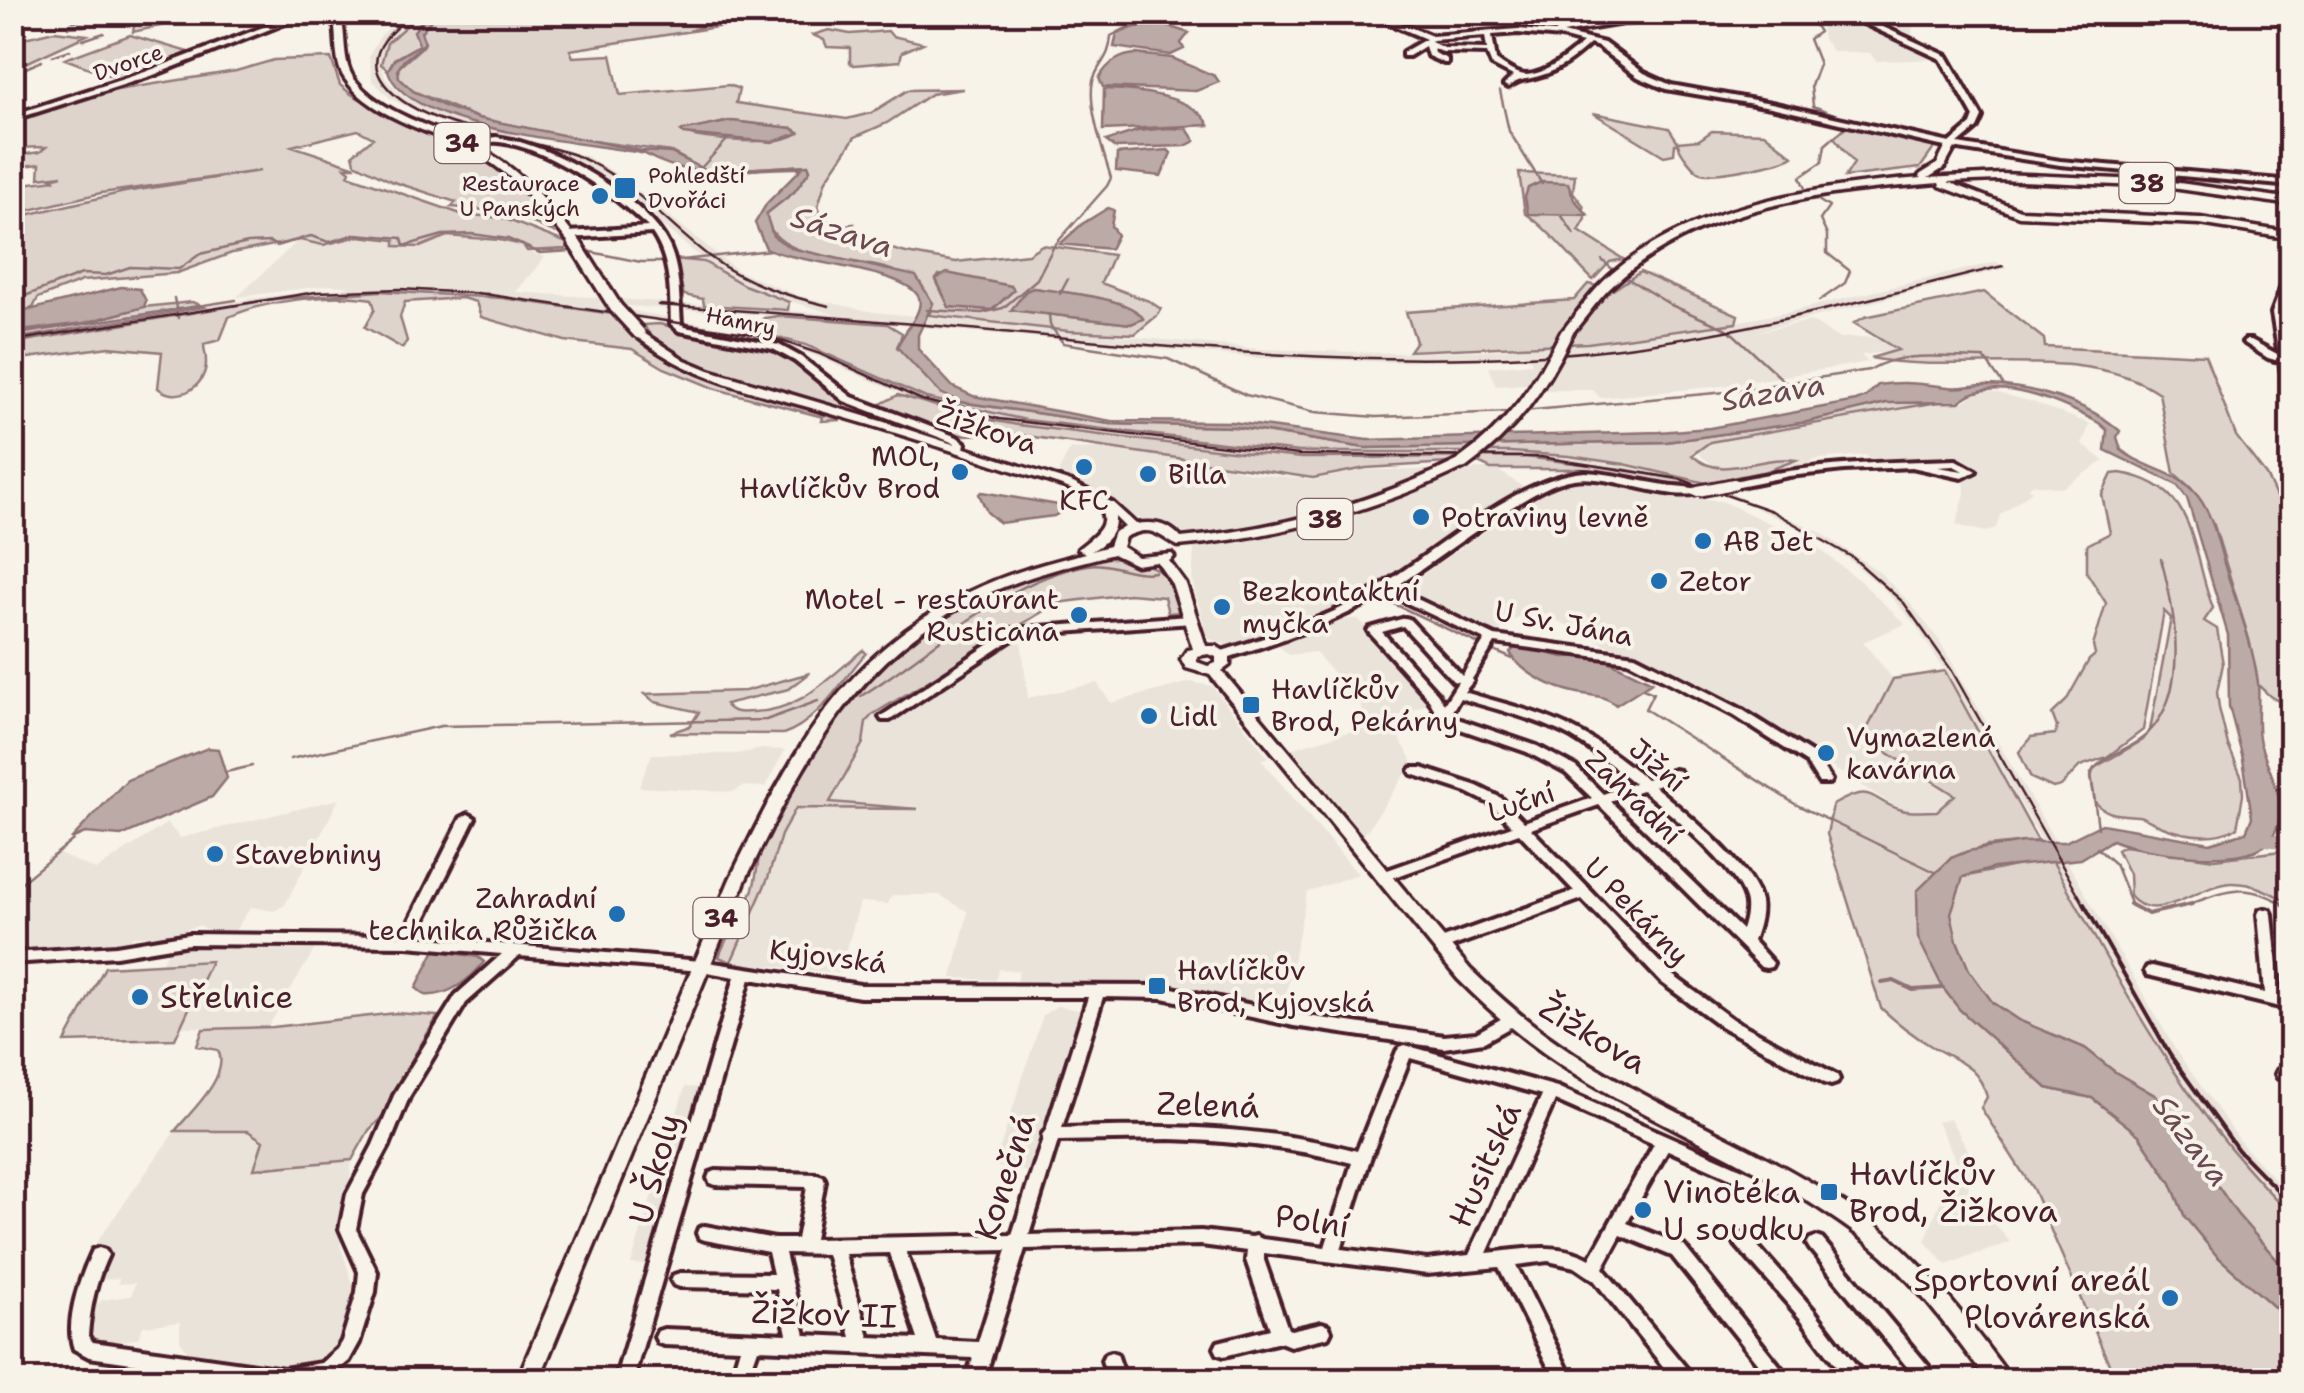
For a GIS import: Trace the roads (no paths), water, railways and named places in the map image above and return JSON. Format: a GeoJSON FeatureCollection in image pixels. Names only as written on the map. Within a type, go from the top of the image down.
{"type":"FeatureCollection","features":[{"type":"Feature","properties":{"kind":"main road","name":"34"},"geometry":{"type":"LineString","coordinates":[[336,12],[342,58],[352,82],[367,96],[468,145],[524,183],[571,238]]}},
{"type":"Feature","properties":{"kind":"main road"},"geometry":{"type":"LineString","coordinates":[[1906,181],[1926,176],[1943,164],[1951,146]]}},
{"type":"Feature","properties":{"kind":"main road"},"geometry":{"type":"LineString","coordinates":[[1943,164],[1964,175],[2002,177]]}},
{"type":"Feature","properties":{"kind":"main road"},"geometry":{"type":"LineString","coordinates":[[1982,198],[1977,190],[1980,184],[2002,177]]}},
{"type":"Feature","properties":{"kind":"main road","name":"38"},"geometry":{"type":"LineString","coordinates":[[1178,542],[1247,535],[1316,521],[1388,499],[1463,462],[1521,416],[1540,389],[1582,310],[1618,274],[1692,231],[1795,197],[1906,181],[2002,177],[2164,184],[2292,202]]}},
{"type":"Feature","properties":{"kind":"main road"},"geometry":{"type":"LineString","coordinates":[[1906,181],[1949,185],[2003,209],[2025,214],[2200,221],[2292,236]]}},
{"type":"Feature","properties":{"kind":"main road","name":"Žižkova"},"geometry":{"type":"LineString","coordinates":[[571,238],[616,308],[639,333],[691,366],[1085,491],[1113,506],[1133,528],[1162,529],[1178,542]]}},
{"type":"Feature","properties":{"kind":"main road","name":"34"},"geometry":{"type":"LineString","coordinates":[[528,1380],[701,966],[770,812],[826,717],[856,678],[888,647],[942,610],[989,586],[1092,546],[1107,534],[1108,513],[1085,491]]}},
{"type":"Feature","properties":{"kind":"main road"},"geometry":{"type":"LineString","coordinates":[[1115,549],[1116,538],[1133,528]]}},
{"type":"Feature","properties":{"kind":"main road"},"geometry":{"type":"LineString","coordinates":[[1161,559],[1174,552],[1178,542]]}},
{"type":"Feature","properties":{"kind":"main road","name":"34"},"geometry":{"type":"LineString","coordinates":[[1048,564],[1115,549],[1130,559],[1161,559]]}},
{"type":"Feature","properties":{"kind":"main road","name":"Žižkova"},"geometry":{"type":"LineString","coordinates":[[1161,559],[1177,579],[1200,650],[1190,656],[1191,665],[1219,663],[1384,876],[1485,997],[1560,1053],[1860,1224],[1908,1265],[1999,1380]]}},
{"type":"Feature","properties":{"kind":"street","name":"Dvorce"},"geometry":{"type":"LineString","coordinates":[[12,118],[148,74],[310,12]]}},
{"type":"Feature","properties":{"kind":"street"},"geometry":{"type":"LineString","coordinates":[[1366,12],[1443,50],[1487,51]]}},
{"type":"Feature","properties":{"kind":"street"},"geometry":{"type":"LineString","coordinates":[[1376,16],[1386,12]]}},
{"type":"Feature","properties":{"kind":"street"},"geometry":{"type":"LineString","coordinates":[[1550,33],[1577,27],[1778,12]]}},
{"type":"Feature","properties":{"kind":"street"},"geometry":{"type":"LineString","coordinates":[[1842,12],[1947,61],[1978,117],[1974,126],[1951,146]]}},
{"type":"Feature","properties":{"kind":"street"},"geometry":{"type":"LineString","coordinates":[[2269,12],[2292,28]]}},
{"type":"Feature","properties":{"kind":"street"},"geometry":{"type":"LineString","coordinates":[[1577,16],[1577,27],[1586,40]]}},
{"type":"Feature","properties":{"kind":"street"},"geometry":{"type":"LineString","coordinates":[[1488,33],[1487,51],[1495,64],[1531,79],[1542,75],[1586,40]]}},
{"type":"Feature","properties":{"kind":"street"},"geometry":{"type":"LineString","coordinates":[[1406,54],[1428,42],[1488,33],[1550,33],[1586,40],[1668,87],[1771,105],[1951,146],[2060,163],[2292,184]]}},
{"type":"Feature","properties":{"kind":"street"},"geometry":{"type":"LineString","coordinates":[[1428,42],[1431,54],[1444,61]]}},
{"type":"Feature","properties":{"kind":"street"},"geometry":{"type":"LineString","coordinates":[[1508,84],[1518,76]]}},
{"type":"Feature","properties":{"kind":"street","name":"Hamry"},"geometry":{"type":"LineString","coordinates":[[468,145],[497,140],[527,148],[614,193],[655,230],[669,263],[677,295],[676,320],[682,329],[776,347],[798,359],[848,399],[958,441],[959,448]]}},
{"type":"Feature","properties":{"kind":"street"},"geometry":{"type":"LineString","coordinates":[[571,238],[655,230]]}},
{"type":"Feature","properties":{"kind":"street"},"geometry":{"type":"LineString","coordinates":[[2292,270],[2277,318],[2288,360],[2292,403]]}},
{"type":"Feature","properties":{"kind":"street"},"geometry":{"type":"LineString","coordinates":[[2248,342],[2288,360]]}},
{"type":"Feature","properties":{"kind":"street"},"geometry":{"type":"LineString","coordinates":[[1219,663],[1320,624],[1386,588],[1532,492],[1559,479],[1600,476],[1657,489],[1698,492],[1805,468],[1912,464]]}},
{"type":"Feature","properties":{"kind":"street","name":"U Sv. Jána"},"geometry":{"type":"LineString","coordinates":[[1386,588],[1492,639],[1631,658],[1752,721],[1810,759],[1824,780]]}},
{"type":"Feature","properties":{"kind":"street"},"geometry":{"type":"LineString","coordinates":[[886,718],[1016,632],[1190,620]]}},
{"type":"Feature","properties":{"kind":"street"},"geometry":{"type":"LineString","coordinates":[[1461,691],[1457,678],[1405,622],[1374,631],[1433,696],[1444,714],[1461,691],[1492,639]]}},
{"type":"Feature","properties":{"kind":"street"},"geometry":{"type":"LineString","coordinates":[[1433,696],[1461,691]]}},
{"type":"Feature","properties":{"kind":"street","name":"Jižní"},"geometry":{"type":"LineString","coordinates":[[1461,691],[1574,734],[1644,783],[1724,859],[1746,886],[1753,908],[1745,942]]}},
{"type":"Feature","properties":{"kind":"street","name":"Zahradní"},"geometry":{"type":"LineString","coordinates":[[1444,714],[1440,718],[1562,762],[1766,962]]}},
{"type":"Feature","properties":{"kind":"street","name":"U Pekárny"},"geometry":{"type":"LineString","coordinates":[[1417,770],[1485,794],[1647,960],[1689,997],[1727,1023],[1831,1079]]}},
{"type":"Feature","properties":{"kind":"street","name":"Luční"},"geometry":{"type":"LineString","coordinates":[[1384,876],[1674,774]]}},
{"type":"Feature","properties":{"kind":"street"},"geometry":{"type":"LineString","coordinates":[[406,942],[468,818]]}},
{"type":"Feature","properties":{"kind":"street"},"geometry":{"type":"LineString","coordinates":[[1440,945],[1584,893]]}},
{"type":"Feature","properties":{"kind":"street"},"geometry":{"type":"LineString","coordinates":[[2265,914],[2273,1000]]}},
{"type":"Feature","properties":{"kind":"street","name":"Kyjovská"},"geometry":{"type":"LineString","coordinates":[[12,958],[116,951],[188,939],[406,942],[701,966],[860,991],[1170,993],[1294,1020],[1444,1042],[1479,1038],[1512,1020]]}},
{"type":"Feature","properties":{"kind":"street"},"geometry":{"type":"LineString","coordinates":[[99,1255],[92,1268],[77,1330],[80,1343],[89,1349],[284,1377],[311,1375],[333,1366],[350,1344],[366,1292],[368,1272],[348,1229],[354,1194],[381,1146],[402,1095],[461,1000],[514,952]]}},
{"type":"Feature","properties":{"kind":"street"},"geometry":{"type":"LineString","coordinates":[[2152,971],[2292,1005]]}},
{"type":"Feature","properties":{"kind":"street","name":"U Školy"},"geometry":{"type":"LineString","coordinates":[[624,1380],[744,973]]}},
{"type":"Feature","properties":{"kind":"street","name":"Konečná"},"geometry":{"type":"LineString","coordinates":[[975,1380],[1097,993]]}},
{"type":"Feature","properties":{"kind":"street"},"geometry":{"type":"LineString","coordinates":[[1331,1254],[1403,1051],[1551,1090],[1767,1188],[1787,1180]]}},
{"type":"Feature","properties":{"kind":"street","name":"Husitská"},"geometry":{"type":"LineString","coordinates":[[1474,1264],[1551,1090]]}},
{"type":"Feature","properties":{"kind":"street","name":"Zelená"},"geometry":{"type":"LineString","coordinates":[[1050,1135],[1228,1132],[1283,1138],[1362,1158]]}},
{"type":"Feature","properties":{"kind":"street"},"geometry":{"type":"LineString","coordinates":[[1664,1142],[1593,1270],[1685,1380]]}},
{"type":"Feature","properties":{"kind":"street"},"geometry":{"type":"LineString","coordinates":[[716,1178],[818,1176],[804,1246]]}},
{"type":"Feature","properties":{"kind":"street"},"geometry":{"type":"LineString","coordinates":[[1619,1227],[1678,1251],[1782,1380]]}},
{"type":"Feature","properties":{"kind":"street"},"geometry":{"type":"LineString","coordinates":[[705,1233],[775,1246],[1016,1241]]}},
{"type":"Feature","properties":{"kind":"street","name":"Polní"},"geometry":{"type":"LineString","coordinates":[[1016,1241],[1201,1238],[1426,1267],[1559,1256],[1593,1270]]}},
{"type":"Feature","properties":{"kind":"street"},"geometry":{"type":"LineString","coordinates":[[1742,1240],[1858,1380]]}},
{"type":"Feature","properties":{"kind":"street"},"geometry":{"type":"LineString","coordinates":[[1256,1243],[1256,1260],[1281,1334]]}},
{"type":"Feature","properties":{"kind":"street"},"geometry":{"type":"LineString","coordinates":[[895,1244],[930,1348]]}},
{"type":"Feature","properties":{"kind":"street"},"geometry":{"type":"LineString","coordinates":[[1816,1244],[1929,1380]]}},
{"type":"Feature","properties":{"kind":"street"},"geometry":{"type":"LineString","coordinates":[[775,1246],[798,1342]]}},
{"type":"Feature","properties":{"kind":"street"},"geometry":{"type":"LineString","coordinates":[[834,1247],[862,1346]]}},
{"type":"Feature","properties":{"kind":"street"},"geometry":{"type":"LineString","coordinates":[[1504,1259],[1564,1380]]}},
{"type":"Feature","properties":{"kind":"street"},"geometry":{"type":"LineString","coordinates":[[680,1280],[782,1282]]}},
{"type":"Feature","properties":{"kind":"street"},"geometry":{"type":"LineString","coordinates":[[1224,1348],[1281,1334],[1290,1338],[1322,1331]]}},
{"type":"Feature","properties":{"kind":"street","name":"Žižkov II"},"geometry":{"type":"LineString","coordinates":[[664,1337],[982,1350]]}},
{"type":"Feature","properties":{"kind":"street"},"geometry":{"type":"LineString","coordinates":[[743,1368],[751,1342]]}},
{"type":"Feature","properties":{"kind":"street"},"geometry":{"type":"LineString","coordinates":[[1111,1360],[1116,1380]]}},
{"type":"Feature","properties":{"kind":"waterway"},"geometry":{"type":"LineString","coordinates":[[927,310],[982,313],[1003,308],[1037,279],[1054,246],[1107,186],[1111,178],[1094,116],[1093,81],[1111,36],[1145,18]]}},
{"type":"Feature","properties":{"kind":"waterway"},"geometry":{"type":"LineString","coordinates":[[1814,24],[1819,32],[1809,39],[1819,64],[1811,86],[1813,106],[1852,121]]}},
{"type":"Feature","properties":{"kind":"waterway"},"geometry":{"type":"LineString","coordinates":[[68,27],[85,26]]}},
{"type":"Feature","properties":{"kind":"waterway"},"geometry":{"type":"LineString","coordinates":[[83,40],[104,33]]}},
{"type":"Feature","properties":{"kind":"waterway"},"geometry":{"type":"LineString","coordinates":[[12,38],[26,35]]}},
{"type":"Feature","properties":{"kind":"waterway"},"geometry":{"type":"LineString","coordinates":[[52,56],[70,50]]}},
{"type":"Feature","properties":{"kind":"waterway"},"geometry":{"type":"LineString","coordinates":[[12,74],[42,61]]}},
{"type":"Feature","properties":{"kind":"waterway"},"geometry":{"type":"LineString","coordinates":[[1500,91],[1509,131],[1542,184]]}},
{"type":"Feature","properties":{"kind":"waterway"},"geometry":{"type":"LineString","coordinates":[[1819,301],[1845,283],[1850,271],[1827,253],[1827,235],[1820,220],[1829,207],[1807,193],[1800,177],[1822,162],[1825,145],[1847,126]]}},
{"type":"Feature","properties":{"kind":"waterway"},"geometry":{"type":"LineString","coordinates":[[699,170],[729,138]]}},
{"type":"Feature","properties":{"kind":"waterway"},"geometry":{"type":"LineString","coordinates":[[1562,216],[1574,234]]}},
{"type":"Feature","properties":{"kind":"waterway"},"geometry":{"type":"LineString","coordinates":[[12,301],[82,274],[106,275],[130,267],[179,269],[200,254],[248,243],[270,242],[276,246],[311,236],[329,242],[356,234],[402,238],[404,246],[443,235],[472,234],[508,239],[540,253],[573,251]]}},
{"type":"Feature","properties":{"kind":"waterway"},"geometry":{"type":"LineString","coordinates":[[674,261],[770,250]]}},
{"type":"Feature","properties":{"kind":"waterway"},"geometry":{"type":"LineString","coordinates":[[586,251],[641,262],[666,262]]}},
{"type":"Feature","properties":{"kind":"waterway"},"geometry":{"type":"LineString","coordinates":[[1602,260],[1618,274]]}},
{"type":"Feature","properties":{"kind":"waterway","name":"Sázava"},"geometry":{"type":"LineString","coordinates":[[1625,277],[1671,305],[1729,330],[1784,381]]}},
{"type":"Feature","properties":{"kind":"waterway"},"geometry":{"type":"LineString","coordinates":[[1060,294],[1068,279]]}},
{"type":"Feature","properties":{"kind":"waterway"},"geometry":{"type":"LineString","coordinates":[[174,298],[176,309]]}},
{"type":"Feature","properties":{"kind":"waterway"},"geometry":{"type":"LineString","coordinates":[[176,309],[236,300]]}},
{"type":"Feature","properties":{"kind":"waterway"},"geometry":{"type":"LineString","coordinates":[[12,335],[176,309]]}},
{"type":"Feature","properties":{"kind":"waterway"},"geometry":{"type":"LineString","coordinates":[[176,309],[178,318]]}},
{"type":"Feature","properties":{"kind":"waterway"},"geometry":{"type":"LineString","coordinates":[[1049,314],[1050,325],[1063,343],[1168,359],[1246,395],[1315,412],[1376,417],[1510,412]]}},
{"type":"Feature","properties":{"kind":"waterway","name":"Sázava"},"geometry":{"type":"LineString","coordinates":[[1523,411],[1726,392],[1869,370],[1896,360],[1925,356],[1984,358],[2004,386]]}},
{"type":"Feature","properties":{"kind":"waterway"},"geometry":{"type":"LineString","coordinates":[[2098,828],[2091,773],[2148,733],[2170,695],[2176,649],[2161,559]]}},
{"type":"Feature","properties":{"kind":"waterway"},"geometry":{"type":"LineString","coordinates":[[861,696],[997,602],[1056,573],[1087,565],[1155,572]]}},
{"type":"Feature","properties":{"kind":"waterway"},"geometry":{"type":"LineString","coordinates":[[1388,601],[1481,645]]}},
{"type":"Feature","properties":{"kind":"waterway"},"geometry":{"type":"LineString","coordinates":[[1489,649],[1513,659]]}},
{"type":"Feature","properties":{"kind":"waterway"},"geometry":{"type":"LineString","coordinates":[[1643,689],[1653,693],[1645,709],[1795,804],[1935,872]]}},
{"type":"Feature","properties":{"kind":"waterway"},"geometry":{"type":"LineString","coordinates":[[290,759],[441,726],[766,720],[818,701]]}},
{"type":"Feature","properties":{"kind":"waterway"},"geometry":{"type":"LineString","coordinates":[[226,772],[252,766]]}},
{"type":"Feature","properties":{"kind":"waterway"},"geometry":{"type":"LineString","coordinates":[[2261,839],[2292,844]]}},
{"type":"Feature","properties":{"kind":"waterway"},"geometry":{"type":"LineString","coordinates":[[12,890],[73,840]]}},
{"type":"Feature","properties":{"kind":"waterway"},"geometry":{"type":"LineString","coordinates":[[2097,848],[2115,864],[2132,905]]}},
{"type":"Feature","properties":{"kind":"waterway"},"geometry":{"type":"LineString","coordinates":[[2188,905],[2213,896],[2248,891],[2287,906]]}},
{"type":"Feature","properties":{"kind":"waterway"},"geometry":{"type":"LineString","coordinates":[[2283,904],[2292,909]]}},
{"type":"Feature","properties":{"kind":"waterway"},"geometry":{"type":"LineString","coordinates":[[2132,905],[2148,914],[2188,905]]}},
{"type":"Feature","properties":{"kind":"waterway"},"geometry":{"type":"LineString","coordinates":[[1882,983],[1894,981],[1913,990],[1943,988]]}},
{"type":"Feature","properties":{"kind":"railway"},"geometry":{"type":"LineString","coordinates":[[416,12],[385,40],[376,59],[381,79],[396,96],[443,121],[555,149],[596,165],[630,188],[723,266],[767,288],[829,306]]}},
{"type":"Feature","properties":{"kind":"railway"},"geometry":{"type":"LineString","coordinates":[[658,305],[1247,353],[1480,358],[1671,341],[1837,307],[2003,266]]}},
{"type":"Feature","properties":{"kind":"railway"},"geometry":{"type":"LineString","coordinates":[[12,341],[316,292],[400,289],[481,294]]}},
{"type":"Feature","properties":{"kind":"railway"},"geometry":{"type":"LineString","coordinates":[[477,293],[481,294]]}},
{"type":"Feature","properties":{"kind":"railway"},"geometry":{"type":"LineString","coordinates":[[481,294],[488,294]]}},
{"type":"Feature","properties":{"kind":"railway"},"geometry":{"type":"LineString","coordinates":[[481,294],[767,336],[820,354],[922,400],[999,419],[1299,455],[1541,457],[1680,479],[1772,511],[1852,557],[1904,603],[1952,671],[2085,906]]}},
{"type":"Feature","properties":{"kind":"railway"},"geometry":{"type":"LineString","coordinates":[[2084,904],[2170,1055],[2238,1150],[2292,1205]]}},
{"type":"Feature","properties":{"kind":"place","name":"Pohledští Dvořáci"},"geometry":{"type":"Point","coordinates":[625,188]}},
{"type":"Feature","properties":{"kind":"place","name":"Restaurace U Panských"},"geometry":{"type":"Point","coordinates":[600,196]}},
{"type":"Feature","properties":{"kind":"place","name":"KFC"},"geometry":{"type":"Point","coordinates":[1084,467]}},
{"type":"Feature","properties":{"kind":"place","name":"MOL, Havlíčkův Brod"},"geometry":{"type":"Point","coordinates":[960,472]}},
{"type":"Feature","properties":{"kind":"place","name":"Billa"},"geometry":{"type":"Point","coordinates":[1148,474]}},
{"type":"Feature","properties":{"kind":"place","name":"Potraviny levně"},"geometry":{"type":"Point","coordinates":[1421,517]}},
{"type":"Feature","properties":{"kind":"place","name":"AB Jet"},"geometry":{"type":"Point","coordinates":[1703,541]}},
{"type":"Feature","properties":{"kind":"place","name":"Zetor"},"geometry":{"type":"Point","coordinates":[1659,581]}},
{"type":"Feature","properties":{"kind":"place","name":"Bezkontaktní myčka"},"geometry":{"type":"Point","coordinates":[1222,607]}},
{"type":"Feature","properties":{"kind":"place","name":"Motel - restaurant Rusticana"},"geometry":{"type":"Point","coordinates":[1079,615]}},
{"type":"Feature","properties":{"kind":"place","name":"Havlíčkův Brod, Pekárny"},"geometry":{"type":"Point","coordinates":[1251,705]}},
{"type":"Feature","properties":{"kind":"place","name":"Lidl"},"geometry":{"type":"Point","coordinates":[1149,716]}},
{"type":"Feature","properties":{"kind":"place","name":"Vymazlená kavárna"},"geometry":{"type":"Point","coordinates":[1826,753]}},
{"type":"Feature","properties":{"kind":"place","name":"Stavebniny"},"geometry":{"type":"Point","coordinates":[215,854]}},
{"type":"Feature","properties":{"kind":"place","name":"Zahradní technika Růžička"},"geometry":{"type":"Point","coordinates":[617,914]}},
{"type":"Feature","properties":{"kind":"place","name":"Havlíčkův Brod, Kyjovská"},"geometry":{"type":"Point","coordinates":[1157,986]}},
{"type":"Feature","properties":{"kind":"place","name":"Střelnice"},"geometry":{"type":"Point","coordinates":[140,997]}},
{"type":"Feature","properties":{"kind":"place","name":"Havlíčkův Brod, Žižkova"},"geometry":{"type":"Point","coordinates":[1829,1192]}},
{"type":"Feature","properties":{"kind":"place","name":"Vinotéka U soudku"},"geometry":{"type":"Point","coordinates":[1643,1210]}},
{"type":"Feature","properties":{"kind":"place","name":"Sportovní areál Plovárenská"},"geometry":{"type":"Point","coordinates":[2170,1298]}}]}
